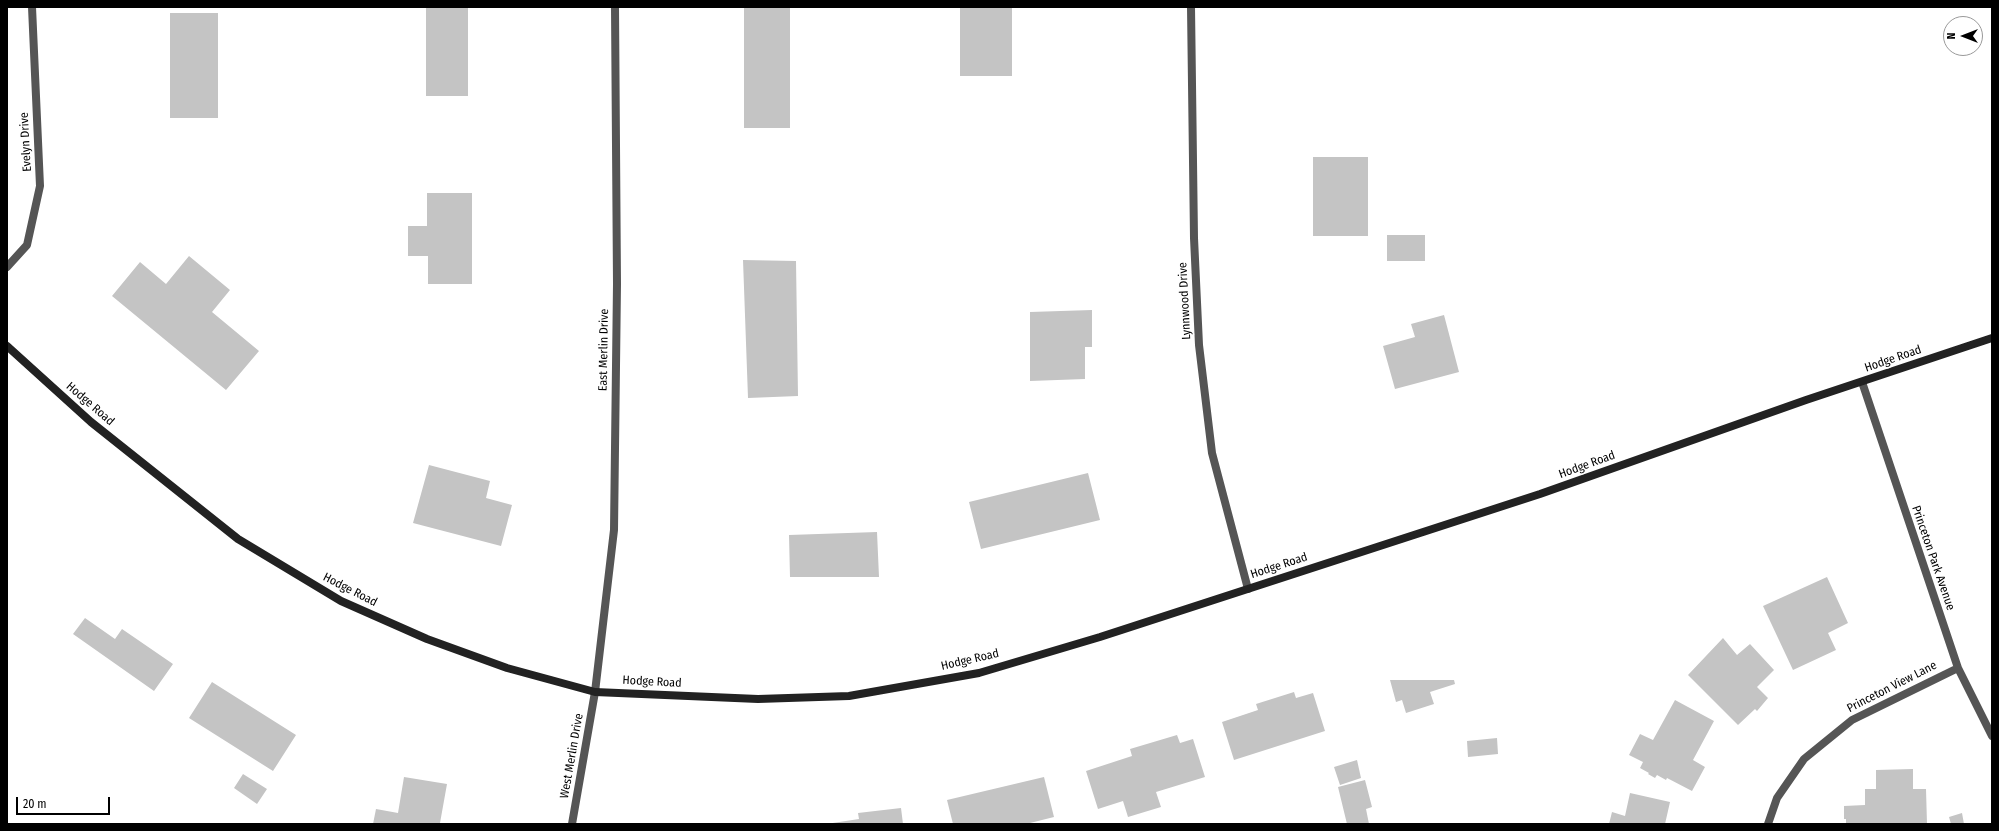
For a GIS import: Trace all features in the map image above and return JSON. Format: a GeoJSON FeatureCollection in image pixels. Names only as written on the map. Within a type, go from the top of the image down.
{"type":"FeatureCollection","features":[{"type":"Feature","properties":{"kind":"main road","name":"Hodge Road"},"geometry":{"type":"LineString","coordinates":[[7,346],[91,422],[238,539],[341,601],[427,638],[507,668],[595,692],[758,699],[849,696],[978,673],[1100,637],[1540,494],[1806,400],[1992,338]]}},
{"type":"Feature","properties":{"kind":"street","name":"Evelyn Drive"},"geometry":{"type":"LineString","coordinates":[[7,267],[27,245],[40,186],[32,7]]}},
{"type":"Feature","properties":{"kind":"street","name":"East Merlin Drive"},"geometry":{"type":"LineString","coordinates":[[595,692],[614,530],[617,284],[615,7]]}},
{"type":"Feature","properties":{"kind":"street","name":"Lynnwood Drive"},"geometry":{"type":"LineString","coordinates":[[1191,7],[1194,238],[1199,345],[1212,453],[1248,589]]}},
{"type":"Feature","properties":{"kind":"street","name":"Princeton Park Avenue"},"geometry":{"type":"LineString","coordinates":[[1862,382],[1958,668],[1992,736]]}},
{"type":"Feature","properties":{"kind":"street","name":"Princeton View Lane"},"geometry":{"type":"LineString","coordinates":[[1768,824],[1777,798],[1804,759],[1852,720],[1958,668]]}},
{"type":"Feature","properties":{"kind":"street","name":"West Merlin Drive"},"geometry":{"type":"LineString","coordinates":[[572,824],[595,692]]}},
{"type":"Feature","properties":{"kind":"building"},"geometry":{"type":"Polygon","coordinates":[[[426,7],[468,7],[468,96],[426,96],[426,7]]]}},
{"type":"Feature","properties":{"kind":"building"},"geometry":{"type":"Polygon","coordinates":[[[744,7],[790,7],[790,128],[744,128],[744,7]]]}},
{"type":"Feature","properties":{"kind":"building"},"geometry":{"type":"Polygon","coordinates":[[[960,7],[1012,7],[1012,76],[960,76],[960,7]]]}},
{"type":"Feature","properties":{"kind":"building"},"geometry":{"type":"Polygon","coordinates":[[[170,13],[218,13],[218,118],[170,118],[170,13]]]}},
{"type":"Feature","properties":{"kind":"building"},"geometry":{"type":"Polygon","coordinates":[[[1313,157],[1368,157],[1368,236],[1313,236],[1313,157]]]}},
{"type":"Feature","properties":{"kind":"building"},"geometry":{"type":"Polygon","coordinates":[[[427,193],[472,193],[472,284],[428,284],[428,256],[408,256],[408,226],[427,226],[427,193]]]}},
{"type":"Feature","properties":{"kind":"building"},"geometry":{"type":"Polygon","coordinates":[[[1387,235],[1425,235],[1425,261],[1387,261],[1387,235]]]}},
{"type":"Feature","properties":{"kind":"building"},"geometry":{"type":"Polygon","coordinates":[[[189,256],[230,290],[212,312],[259,351],[226,390],[112,296],[140,262],[166,284],[189,256]]]}},
{"type":"Feature","properties":{"kind":"building"},"geometry":{"type":"Polygon","coordinates":[[[743,260],[796,261],[798,396],[748,398],[743,260]]]}},
{"type":"Feature","properties":{"kind":"building"},"geometry":{"type":"Polygon","coordinates":[[[1092,310],[1092,347],[1085,347],[1085,379],[1030,381],[1030,312],[1092,310]]]}},
{"type":"Feature","properties":{"kind":"building"},"geometry":{"type":"Polygon","coordinates":[[[1444,315],[1459,372],[1395,389],[1383,346],[1415,337],[1411,324],[1444,315]]]}},
{"type":"Feature","properties":{"kind":"building"},"geometry":{"type":"Polygon","coordinates":[[[429,465],[490,481],[486,498],[512,505],[501,546],[413,523],[429,465]]]}},
{"type":"Feature","properties":{"kind":"building"},"geometry":{"type":"Polygon","coordinates":[[[1088,473],[1100,520],[981,549],[969,502],[1088,473]]]}},
{"type":"Feature","properties":{"kind":"building"},"geometry":{"type":"Polygon","coordinates":[[[877,532],[879,577],[790,577],[789,535],[877,532]]]}},
{"type":"Feature","properties":{"kind":"building"},"geometry":{"type":"Polygon","coordinates":[[[1827,577],[1848,623],[1828,633],[1836,650],[1793,670],[1763,606],[1827,577]]]}},
{"type":"Feature","properties":{"kind":"building"},"geometry":{"type":"Polygon","coordinates":[[[85,618],[115,639],[122,629],[173,664],[154,691],[73,634],[85,618]]]}},
{"type":"Feature","properties":{"kind":"building"},"geometry":{"type":"Polygon","coordinates":[[[1723,638],[1737,655],[1750,644],[1774,670],[1757,687],[1768,698],[1757,711],[1755,709],[1738,725],[1688,675],[1723,638]]]}},
{"type":"Feature","properties":{"kind":"building"},"geometry":{"type":"Polygon","coordinates":[[[1390,680],[1454,680],[1455,684],[1430,692],[1434,704],[1406,713],[1402,700],[1396,702],[1390,680]]]}},
{"type":"Feature","properties":{"kind":"building"},"geometry":{"type":"Polygon","coordinates":[[[212,682],[296,735],[273,771],[189,718],[212,682]]]}},
{"type":"Feature","properties":{"kind":"building"},"geometry":{"type":"Polygon","coordinates":[[[1294,692],[1296,698],[1313,693],[1325,731],[1234,760],[1222,722],[1258,710],[1256,704],[1294,692]]]}},
{"type":"Feature","properties":{"kind":"building"},"geometry":{"type":"Polygon","coordinates":[[[1675,700],[1714,721],[1693,760],[1705,767],[1692,791],[1667,778],[1666,780],[1657,775],[1655,778],[1648,774],[1649,773],[1640,768],[1643,762],[1629,755],[1640,734],[1653,740],[1675,700]]]}},
{"type":"Feature","properties":{"kind":"building"},"geometry":{"type":"Polygon","coordinates":[[[1177,735],[1180,743],[1193,739],[1205,777],[1156,792],[1161,807],[1128,817],[1123,801],[1098,809],[1086,771],[1132,756],[1130,749],[1177,735]]]}},
{"type":"Feature","properties":{"kind":"building"},"geometry":{"type":"Polygon","coordinates":[[[1497,738],[1498,754],[1468,757],[1467,741],[1497,738]]]}},
{"type":"Feature","properties":{"kind":"building"},"geometry":{"type":"Polygon","coordinates":[[[1357,760],[1361,778],[1340,785],[1334,767],[1357,760]]]}},
{"type":"Feature","properties":{"kind":"building"},"geometry":{"type":"Polygon","coordinates":[[[1913,769],[1913,789],[1926,789],[1927,824],[1846,824],[1846,819],[1844,819],[1844,806],[1865,805],[1865,789],[1876,789],[1876,770],[1913,769]]]}},
{"type":"Feature","properties":{"kind":"building"},"geometry":{"type":"Polygon","coordinates":[[[243,774],[267,789],[257,804],[234,788],[243,774]]]}},
{"type":"Feature","properties":{"kind":"building"},"geometry":{"type":"Polygon","coordinates":[[[404,777],[447,784],[440,823],[373,824],[376,809],[398,813],[404,777]]]}},
{"type":"Feature","properties":{"kind":"building"},"geometry":{"type":"Polygon","coordinates":[[[1044,777],[1054,817],[1026,824],[953,824],[947,800],[1044,777]]]}},
{"type":"Feature","properties":{"kind":"building"},"geometry":{"type":"Polygon","coordinates":[[[1365,780],[1372,807],[1366,809],[1369,824],[1347,824],[1338,787],[1365,780]]]}},
{"type":"Feature","properties":{"kind":"building"},"geometry":{"type":"Polygon","coordinates":[[[1630,793],[1670,802],[1665,824],[1609,824],[1612,812],[1625,816],[1630,793]]]}},
{"type":"Feature","properties":{"kind":"building"},"geometry":{"type":"Polygon","coordinates":[[[901,808],[903,824],[826,824],[859,819],[858,813],[901,808]]]}},
{"type":"Feature","properties":{"kind":"building"},"geometry":{"type":"Polygon","coordinates":[[[1962,813],[1964,824],[1951,824],[1949,817],[1962,813]]]}}]}
